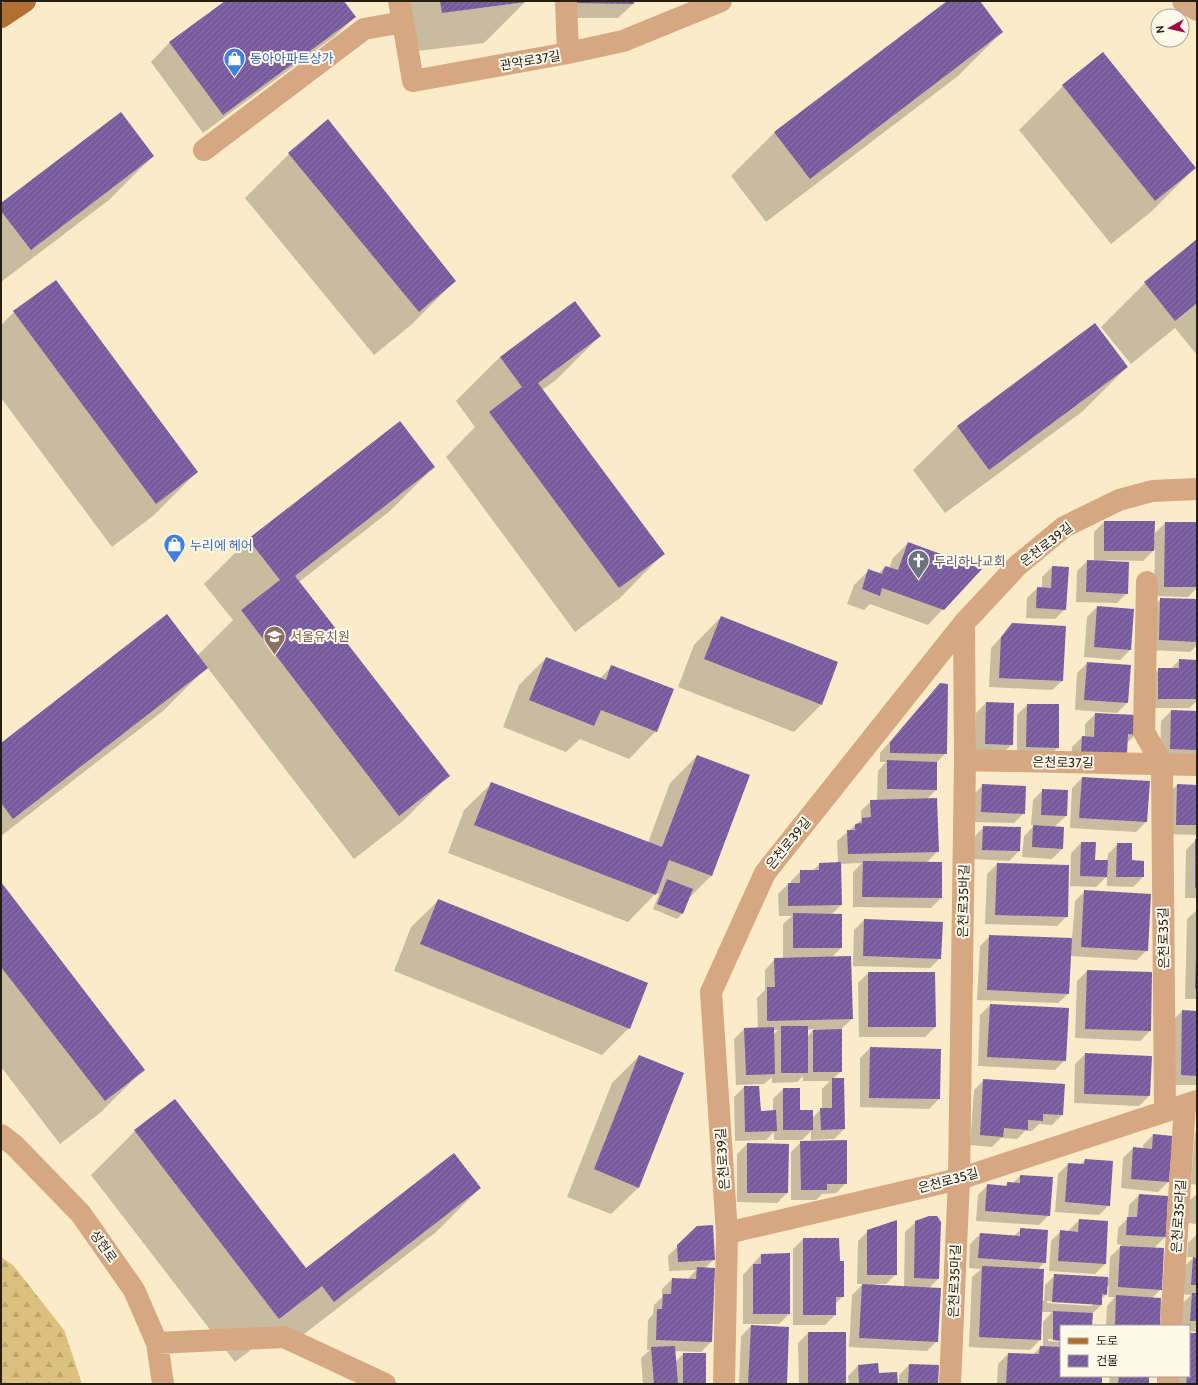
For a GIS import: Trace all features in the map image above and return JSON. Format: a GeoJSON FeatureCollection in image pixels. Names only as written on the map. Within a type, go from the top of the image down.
{"type":"FeatureCollection","features":[{"type":"Feature","properties":{"kind":"main road"},"geometry":{"type":"LineString","coordinates":[[1,18],[22,2]]}},
{"type":"Feature","properties":{"kind":"street"},"geometry":{"type":"LineString","coordinates":[[566,1],[568,53]]}},
{"type":"Feature","properties":{"kind":"street","name":"관악로37길"},"geometry":{"type":"LineString","coordinates":[[401,11],[413,81],[568,53],[623,41],[721,1]]}},
{"type":"Feature","properties":{"kind":"street"},"geometry":{"type":"LineString","coordinates":[[1183,1],[1197,10]]}},
{"type":"Feature","properties":{"kind":"street"},"geometry":{"type":"LineString","coordinates":[[204,150],[364,29],[401,11]]}},
{"type":"Feature","properties":{"kind":"street","name":"은천로39길"},"geometry":{"type":"LineString","coordinates":[[724,1384],[727,1233],[711,992],[765,873],[964,623],[1018,565],[1064,527],[1119,500],[1152,492],[1197,489]]}},
{"type":"Feature","properties":{"kind":"street"},"geometry":{"type":"LineString","coordinates":[[1147,582],[1144,732],[1162,764]]}},
{"type":"Feature","properties":{"kind":"street","name":"은천로35바길"},"geometry":{"type":"LineString","coordinates":[[958,1179],[965,760],[964,623]]}},
{"type":"Feature","properties":{"kind":"street","name":"은천로37길"},"geometry":{"type":"LineString","coordinates":[[965,760],[1197,765]]}},
{"type":"Feature","properties":{"kind":"street","name":"은천로35길"},"geometry":{"type":"LineString","coordinates":[[727,1233],[958,1179],[1182,1106],[1162,764]]}},
{"type":"Feature","properties":{"kind":"street","name":"은천로35라길"},"geometry":{"type":"LineString","coordinates":[[1171,1325],[1182,1106]]}},
{"type":"Feature","properties":{"kind":"street","name":"성현로"},"geometry":{"type":"LineString","coordinates":[[1,1135],[15,1146],[81,1214],[134,1290],[157,1343],[163,1384]]}},
{"type":"Feature","properties":{"kind":"street","name":"은천로35마길"},"geometry":{"type":"LineString","coordinates":[[950,1384],[958,1179]]}},
{"type":"Feature","properties":{"kind":"street"},"geometry":{"type":"LineString","coordinates":[[157,1343],[284,1337],[385,1384]]}},
{"type":"Feature","properties":{"kind":"green space"},"geometry":{"type":"Polygon","coordinates":[[[1,1257],[13,1265],[64,1330],[82,1384],[1,1384],[1,1257]]]}},
{"type":"Feature","properties":{"kind":"building","name":"동아아파트상가"},"geometry":{"type":"Polygon","coordinates":[[[225,1],[344,1],[356,17],[223,115],[169,42],[225,1]]]}},
{"type":"Feature","properties":{"kind":"building"},"geometry":{"type":"Polygon","coordinates":[[[440,1],[526,1],[526,2],[442,13],[440,1]]]}},
{"type":"Feature","properties":{"kind":"building"},"geometry":{"type":"Polygon","coordinates":[[[575,1],[634,1],[634,4],[575,3],[575,1]]]}},
{"type":"Feature","properties":{"kind":"building"},"geometry":{"type":"Polygon","coordinates":[[[947,1],[980,1],[1003,32],[810,179],[774,132],[947,1]]]}},
{"type":"Feature","properties":{"kind":"building"},"geometry":{"type":"Polygon","coordinates":[[[1103,52],[1196,168],[1155,201],[1062,85],[1103,52]]]}},
{"type":"Feature","properties":{"kind":"building"},"geometry":{"type":"Polygon","coordinates":[[[121,112],[154,156],[31,250],[1,211],[1,203],[121,112]]]}},
{"type":"Feature","properties":{"kind":"building"},"geometry":{"type":"Polygon","coordinates":[[[328,119],[456,281],[419,312],[288,153],[328,119]]]}},
{"type":"Feature","properties":{"kind":"building"},"geometry":{"type":"Polygon","coordinates":[[[1197,239],[1197,303],[1175,321],[1144,282],[1197,239]]]}},
{"type":"Feature","properties":{"kind":"building"},"geometry":{"type":"Polygon","coordinates":[[[56,280],[198,472],[156,504],[13,311],[56,280]]]}},
{"type":"Feature","properties":{"kind":"building"},"geometry":{"type":"Polygon","coordinates":[[[575,301],[601,336],[538,383],[665,554],[619,588],[489,412],[522,387],[500,357],[575,301]]]}},
{"type":"Feature","properties":{"kind":"building"},"geometry":{"type":"Polygon","coordinates":[[[1095,323],[1128,367],[989,470],[957,426],[1095,323]]]}},
{"type":"Feature","properties":{"kind":"building"},"geometry":{"type":"Polygon","coordinates":[[[400,421],[435,467],[295,576],[450,776],[399,816],[241,610],[280,580],[248,539],[400,421]]]}},
{"type":"Feature","properties":{"kind":"building"},"geometry":{"type":"Polygon","coordinates":[[[1104,521],[1155,521],[1154,551],[1104,551],[1104,521]]]}},
{"type":"Feature","properties":{"kind":"building"},"geometry":{"type":"Polygon","coordinates":[[[1165,522],[1197,522],[1197,587],[1164,587],[1165,522]]]}},
{"type":"Feature","properties":{"kind":"building","name":"두리하나교회"},"geometry":{"type":"Polygon","coordinates":[[[908,542],[982,569],[944,610],[882,588],[880,596],[862,589],[868,569],[882,574],[885,566],[898,570],[908,542]]]}},
{"type":"Feature","properties":{"kind":"building"},"geometry":{"type":"Polygon","coordinates":[[[1087,560],[1129,562],[1128,594],[1086,592],[1087,560]]]}},
{"type":"Feature","properties":{"kind":"building"},"geometry":{"type":"Polygon","coordinates":[[[1052,566],[1069,567],[1066,610],[1036,608],[1037,587],[1051,588],[1052,566]]]}},
{"type":"Feature","properties":{"kind":"building"},"geometry":{"type":"Polygon","coordinates":[[[1160,598],[1197,599],[1197,642],[1159,640],[1160,598]]]}},
{"type":"Feature","properties":{"kind":"building"},"geometry":{"type":"Polygon","coordinates":[[[1097,606],[1134,609],[1131,650],[1094,647],[1097,606]]]}},
{"type":"Feature","properties":{"kind":"building"},"geometry":{"type":"Polygon","coordinates":[[[167,614],[208,668],[13,819],[1,803],[1,743],[167,614]]]}},
{"type":"Feature","properties":{"kind":"building"},"geometry":{"type":"Polygon","coordinates":[[[721,616],[838,662],[822,705],[704,659],[721,616]]]}},
{"type":"Feature","properties":{"kind":"building"},"geometry":{"type":"Polygon","coordinates":[[[1012,623],[1066,626],[1063,681],[999,678],[1001,637],[1012,623]]]}},
{"type":"Feature","properties":{"kind":"building"},"geometry":{"type":"Polygon","coordinates":[[[546,657],[606,680],[611,665],[674,689],[657,732],[601,710],[594,726],[529,700],[546,657]]]}},
{"type":"Feature","properties":{"kind":"building"},"geometry":{"type":"Polygon","coordinates":[[[1179,659],[1197,660],[1197,699],[1158,699],[1158,668],[1179,668],[1179,659]]]}},
{"type":"Feature","properties":{"kind":"building"},"geometry":{"type":"Polygon","coordinates":[[[1087,662],[1131,665],[1128,703],[1084,700],[1087,662]]]}},
{"type":"Feature","properties":{"kind":"building"},"geometry":{"type":"Polygon","coordinates":[[[940,683],[948,684],[947,754],[890,753],[890,742],[940,683]]]}},
{"type":"Feature","properties":{"kind":"building"},"geometry":{"type":"Polygon","coordinates":[[[986,702],[1014,703],[1013,745],[985,744],[986,702]]]}},
{"type":"Feature","properties":{"kind":"building"},"geometry":{"type":"Polygon","coordinates":[[[1027,704],[1059,704],[1059,748],[1026,747],[1027,704]]]}},
{"type":"Feature","properties":{"kind":"building"},"geometry":{"type":"Polygon","coordinates":[[[1171,710],[1197,711],[1197,750],[1170,749],[1171,710]]]}},
{"type":"Feature","properties":{"kind":"building"},"geometry":{"type":"Polygon","coordinates":[[[1095,713],[1137,715],[1137,735],[1128,734],[1127,754],[1081,752],[1082,736],[1094,737],[1095,713]]]}},
{"type":"Feature","properties":{"kind":"building"},"geometry":{"type":"Polygon","coordinates":[[[697,755],[750,775],[712,876],[669,860],[656,895],[474,825],[491,782],[662,847],[697,755]]]}},
{"type":"Feature","properties":{"kind":"building"},"geometry":{"type":"Polygon","coordinates":[[[887,760],[937,762],[937,790],[887,789],[887,760]]]}},
{"type":"Feature","properties":{"kind":"building"},"geometry":{"type":"Polygon","coordinates":[[[1082,777],[1150,781],[1147,822],[1079,818],[1082,777]]]}},
{"type":"Feature","properties":{"kind":"building"},"geometry":{"type":"Polygon","coordinates":[[[982,784],[1026,786],[1025,814],[981,812],[982,784]]]}},
{"type":"Feature","properties":{"kind":"building"},"geometry":{"type":"Polygon","coordinates":[[[1177,784],[1197,785],[1197,825],[1176,825],[1177,784]]]}},
{"type":"Feature","properties":{"kind":"building"},"geometry":{"type":"Polygon","coordinates":[[[1042,789],[1068,790],[1067,816],[1041,815],[1042,789]]]}},
{"type":"Feature","properties":{"kind":"building"},"geometry":{"type":"Polygon","coordinates":[[[937,798],[939,852],[848,854],[847,830],[855,830],[855,824],[862,823],[862,818],[871,817],[870,800],[937,798]]]}},
{"type":"Feature","properties":{"kind":"building"},"geometry":{"type":"Polygon","coordinates":[[[1033,825],[1064,827],[1063,849],[1032,847],[1033,825]]]}},
{"type":"Feature","properties":{"kind":"building"},"geometry":{"type":"Polygon","coordinates":[[[983,826],[1021,827],[1020,851],[982,850],[983,826]]]}},
{"type":"Feature","properties":{"kind":"building"},"geometry":{"type":"Polygon","coordinates":[[[1195,839],[1197,839],[1197,888],[1195,888],[1195,839]]]}},
{"type":"Feature","properties":{"kind":"building"},"geometry":{"type":"Polygon","coordinates":[[[1081,842],[1096,842],[1095,860],[1108,860],[1107,877],[1080,876],[1081,842]]]}},
{"type":"Feature","properties":{"kind":"building"},"geometry":{"type":"Polygon","coordinates":[[[1117,843],[1132,843],[1132,860],[1144,861],[1144,877],[1116,877],[1117,843]]]}},
{"type":"Feature","properties":{"kind":"building"},"geometry":{"type":"Polygon","coordinates":[[[863,861],[942,862],[942,898],[862,897],[863,861]]]}},
{"type":"Feature","properties":{"kind":"building"},"geometry":{"type":"Polygon","coordinates":[[[841,862],[842,905],[788,906],[788,883],[800,883],[800,870],[819,870],[819,863],[841,862]]]}},
{"type":"Feature","properties":{"kind":"building"},"geometry":{"type":"Polygon","coordinates":[[[997,863],[1069,865],[1068,917],[995,915],[997,863]]]}},
{"type":"Feature","properties":{"kind":"building"},"geometry":{"type":"Polygon","coordinates":[[[667,879],[693,889],[683,914],[657,904],[667,879]]]}},
{"type":"Feature","properties":{"kind":"building"},"geometry":{"type":"Polygon","coordinates":[[[1,882],[145,1070],[105,1101],[1,967],[1,882]]]}},
{"type":"Feature","properties":{"kind":"building"},"geometry":{"type":"Polygon","coordinates":[[[1084,890],[1151,894],[1148,951],[1081,947],[1084,890]]]}},
{"type":"Feature","properties":{"kind":"building"},"geometry":{"type":"Polygon","coordinates":[[[438,899],[648,983],[630,1029],[420,944],[438,899]]]}},
{"type":"Feature","properties":{"kind":"building"},"geometry":{"type":"Polygon","coordinates":[[[793,913],[842,914],[842,948],[793,948],[793,913]]]}},
{"type":"Feature","properties":{"kind":"building"},"geometry":{"type":"Polygon","coordinates":[[[864,919],[943,922],[941,959],[863,956],[864,919]]]}},
{"type":"Feature","properties":{"kind":"building"},"geometry":{"type":"Polygon","coordinates":[[[989,935],[1072,938],[1069,994],[987,990],[989,935]]]}},
{"type":"Feature","properties":{"kind":"building"},"geometry":{"type":"Polygon","coordinates":[[[851,956],[853,1019],[767,1021],[767,987],[775,987],[774,958],[851,956]]]}},
{"type":"Feature","properties":{"kind":"building"},"geometry":{"type":"Polygon","coordinates":[[[1196,956],[1197,989],[1195,989],[1196,956]]]}},
{"type":"Feature","properties":{"kind":"building"},"geometry":{"type":"Polygon","coordinates":[[[1087,970],[1152,972],[1151,1031],[1085,1029],[1087,970]]]}},
{"type":"Feature","properties":{"kind":"building"},"geometry":{"type":"Polygon","coordinates":[[[868,972],[935,972],[936,1027],[868,1027],[868,972]]]}},
{"type":"Feature","properties":{"kind":"building"},"geometry":{"type":"Polygon","coordinates":[[[990,1004],[1069,1008],[1066,1061],[987,1057],[990,1004]]]}},
{"type":"Feature","properties":{"kind":"building"},"geometry":{"type":"Polygon","coordinates":[[[1182,1010],[1197,1011],[1197,1076],[1181,1075],[1182,1010]]]}},
{"type":"Feature","properties":{"kind":"building"},"geometry":{"type":"Polygon","coordinates":[[[781,1026],[808,1026],[808,1073],[781,1073],[781,1026]]]}},
{"type":"Feature","properties":{"kind":"building"},"geometry":{"type":"Polygon","coordinates":[[[774,1027],[775,1074],[746,1075],[744,1028],[774,1027]]]}},
{"type":"Feature","properties":{"kind":"building"},"geometry":{"type":"Polygon","coordinates":[[[842,1029],[842,1072],[813,1072],[813,1030],[842,1029]]]}},
{"type":"Feature","properties":{"kind":"building"},"geometry":{"type":"Polygon","coordinates":[[[870,1047],[941,1049],[940,1099],[869,1098],[870,1047]]]}},
{"type":"Feature","properties":{"kind":"building"},"geometry":{"type":"Polygon","coordinates":[[[1085,1053],[1152,1056],[1150,1096],[1084,1094],[1085,1053]]]}},
{"type":"Feature","properties":{"kind":"building"},"geometry":{"type":"Polygon","coordinates":[[[639,1055],[684,1073],[639,1188],[594,1169],[639,1055]]]}},
{"type":"Feature","properties":{"kind":"building"},"geometry":{"type":"Polygon","coordinates":[[[832,1078],[844,1078],[845,1129],[821,1130],[820,1108],[832,1108],[832,1078]]]}},
{"type":"Feature","properties":{"kind":"building"},"geometry":{"type":"Polygon","coordinates":[[[983,1079],[1065,1084],[1063,1115],[1043,1114],[1043,1121],[1028,1120],[1028,1130],[1004,1128],[1003,1137],[980,1135],[983,1079]]]}},
{"type":"Feature","properties":{"kind":"building"},"geometry":{"type":"Polygon","coordinates":[[[744,1086],[759,1086],[761,1111],[776,1110],[777,1131],[745,1132],[744,1086]]]}},
{"type":"Feature","properties":{"kind":"building"},"geometry":{"type":"Polygon","coordinates":[[[783,1088],[800,1088],[800,1110],[813,1110],[813,1130],[783,1130],[783,1088]]]}},
{"type":"Feature","properties":{"kind":"building"},"geometry":{"type":"Polygon","coordinates":[[[175,1099],[306,1268],[454,1153],[481,1188],[334,1302],[322,1286],[279,1319],[134,1130],[175,1099]]]}},
{"type":"Feature","properties":{"kind":"building"},"geometry":{"type":"Polygon","coordinates":[[[1153,1134],[1173,1136],[1169,1182],[1131,1179],[1133,1147],[1152,1149],[1153,1134]]]}},
{"type":"Feature","properties":{"kind":"building"},"geometry":{"type":"Polygon","coordinates":[[[847,1140],[847,1184],[827,1184],[827,1190],[801,1190],[800,1141],[847,1140]]]}},
{"type":"Feature","properties":{"kind":"building"},"geometry":{"type":"Polygon","coordinates":[[[747,1143],[789,1144],[788,1193],[747,1193],[747,1143]]]}},
{"type":"Feature","properties":{"kind":"building"},"geometry":{"type":"Polygon","coordinates":[[[1085,1159],[1113,1161],[1110,1206],[1065,1202],[1068,1163],[1084,1164],[1085,1159]]]}},
{"type":"Feature","properties":{"kind":"building"},"geometry":{"type":"Polygon","coordinates":[[[1020,1175],[1053,1177],[1050,1216],[985,1211],[987,1184],[1007,1186],[1007,1182],[1020,1183],[1020,1175]]]}},
{"type":"Feature","properties":{"kind":"building"},"geometry":{"type":"Polygon","coordinates":[[[1139,1194],[1168,1196],[1166,1237],[1126,1235],[1127,1217],[1137,1217],[1139,1194]]]}},
{"type":"Feature","properties":{"kind":"building"},"geometry":{"type":"Polygon","coordinates":[[[929,1216],[937,1216],[941,1222],[939,1279],[914,1278],[915,1221],[929,1216]]]}},
{"type":"Feature","properties":{"kind":"building"},"geometry":{"type":"Polygon","coordinates":[[[1079,1219],[1108,1221],[1106,1264],[1058,1261],[1060,1230],[1078,1232],[1079,1219]]]}},
{"type":"Feature","properties":{"kind":"building"},"geometry":{"type":"Polygon","coordinates":[[[897,1220],[897,1275],[867,1275],[867,1230],[897,1220]]]}},
{"type":"Feature","properties":{"kind":"building"},"geometry":{"type":"Polygon","coordinates":[[[713,1225],[715,1260],[678,1262],[677,1245],[697,1226],[713,1225]]]}},
{"type":"Feature","properties":{"kind":"building"},"geometry":{"type":"Polygon","coordinates":[[[1020,1228],[1048,1230],[1046,1263],[978,1258],[980,1233],[1020,1236],[1020,1228]]]}},
{"type":"Feature","properties":{"kind":"building"},"geometry":{"type":"Polygon","coordinates":[[[803,1238],[839,1238],[840,1261],[844,1261],[844,1297],[836,1297],[836,1315],[803,1315],[803,1238]]]}},
{"type":"Feature","properties":{"kind":"building"},"geometry":{"type":"Polygon","coordinates":[[[1120,1246],[1164,1248],[1162,1290],[1118,1287],[1120,1246]]]}},
{"type":"Feature","properties":{"kind":"building"},"geometry":{"type":"Polygon","coordinates":[[[790,1253],[790,1314],[753,1314],[753,1264],[761,1264],[761,1254],[790,1253]]]}},
{"type":"Feature","properties":{"kind":"building"},"geometry":{"type":"Polygon","coordinates":[[[1193,1257],[1197,1258],[1197,1285],[1191,1285],[1193,1257]]]}},
{"type":"Feature","properties":{"kind":"building"},"geometry":{"type":"Polygon","coordinates":[[[982,1266],[1044,1269],[1041,1340],[979,1337],[982,1266]]]}},
{"type":"Feature","properties":{"kind":"building"},"geometry":{"type":"Polygon","coordinates":[[[697,1267],[715,1268],[712,1342],[656,1340],[657,1309],[662,1309],[663,1294],[671,1294],[672,1278],[696,1279],[697,1267]]]}},
{"type":"Feature","properties":{"kind":"building"},"geometry":{"type":"Polygon","coordinates":[[[1054,1274],[1108,1277],[1107,1295],[1102,1294],[1102,1305],[1052,1302],[1054,1274]]]}},
{"type":"Feature","properties":{"kind":"building"},"geometry":{"type":"Polygon","coordinates":[[[862,1284],[941,1288],[938,1342],[859,1338],[862,1284]]]}},
{"type":"Feature","properties":{"kind":"building"},"geometry":{"type":"Polygon","coordinates":[[[1192,1293],[1197,1293],[1197,1321],[1190,1321],[1192,1293]]]}},
{"type":"Feature","properties":{"kind":"building"},"geometry":{"type":"Polygon","coordinates":[[[1116,1295],[1161,1298],[1160,1325],[1115,1325],[1116,1295]]]}},
{"type":"Feature","properties":{"kind":"building"},"geometry":{"type":"Polygon","coordinates":[[[1053,1311],[1093,1313],[1092,1325],[1060,1325],[1060,1341],[1053,1340],[1053,1311]]]}},
{"type":"Feature","properties":{"kind":"building"},"geometry":{"type":"Polygon","coordinates":[[[751,1325],[789,1327],[787,1384],[748,1384],[751,1325]]]}},
{"type":"Feature","properties":{"kind":"building"},"geometry":{"type":"Polygon","coordinates":[[[808,1332],[846,1332],[846,1384],[808,1384],[808,1332]]]}},
{"type":"Feature","properties":{"kind":"building"},"geometry":{"type":"Polygon","coordinates":[[[1190,1333],[1197,1333],[1197,1384],[1186,1384],[1187,1377],[1190,1377],[1190,1333]]]}},
{"type":"Feature","properties":{"kind":"building"},"geometry":{"type":"Polygon","coordinates":[[[675,1346],[678,1384],[654,1384],[651,1347],[675,1346]]]}},
{"type":"Feature","properties":{"kind":"building"},"geometry":{"type":"Polygon","coordinates":[[[1040,1346],[1060,1347],[1060,1377],[1102,1377],[1102,1384],[1006,1384],[1008,1353],[1039,1354],[1040,1346]]]}},
{"type":"Feature","properties":{"kind":"building"},"geometry":{"type":"Polygon","coordinates":[[[683,1353],[706,1353],[706,1384],[683,1384],[683,1353]]]}},
{"type":"Feature","properties":{"kind":"building"},"geometry":{"type":"Polygon","coordinates":[[[878,1363],[879,1373],[897,1372],[898,1384],[859,1384],[858,1365],[878,1363]]]}},
{"type":"Feature","properties":{"kind":"building"},"geometry":{"type":"Polygon","coordinates":[[[909,1364],[939,1365],[938,1384],[908,1384],[909,1364]]]}},
{"type":"Feature","properties":{"kind":"building"},"geometry":{"type":"Polygon","coordinates":[[[1119,1377],[1149,1377],[1149,1384],[1118,1384],[1119,1377]]]}},
{"type":"Feature","properties":{"kind":"place","name":"동아아파트상가"},"geometry":{"type":"Point","coordinates":[234,78]}},
{"type":"Feature","properties":{"kind":"place","name":"누리에 헤어"},"geometry":{"type":"Point","coordinates":[174,564]}},
{"type":"Feature","properties":{"kind":"place","name":"두리하나교회"},"geometry":{"type":"Point","coordinates":[918,580]}},
{"type":"Feature","properties":{"kind":"place","name":"서울유치원"},"geometry":{"type":"Point","coordinates":[275,656]}}]}
